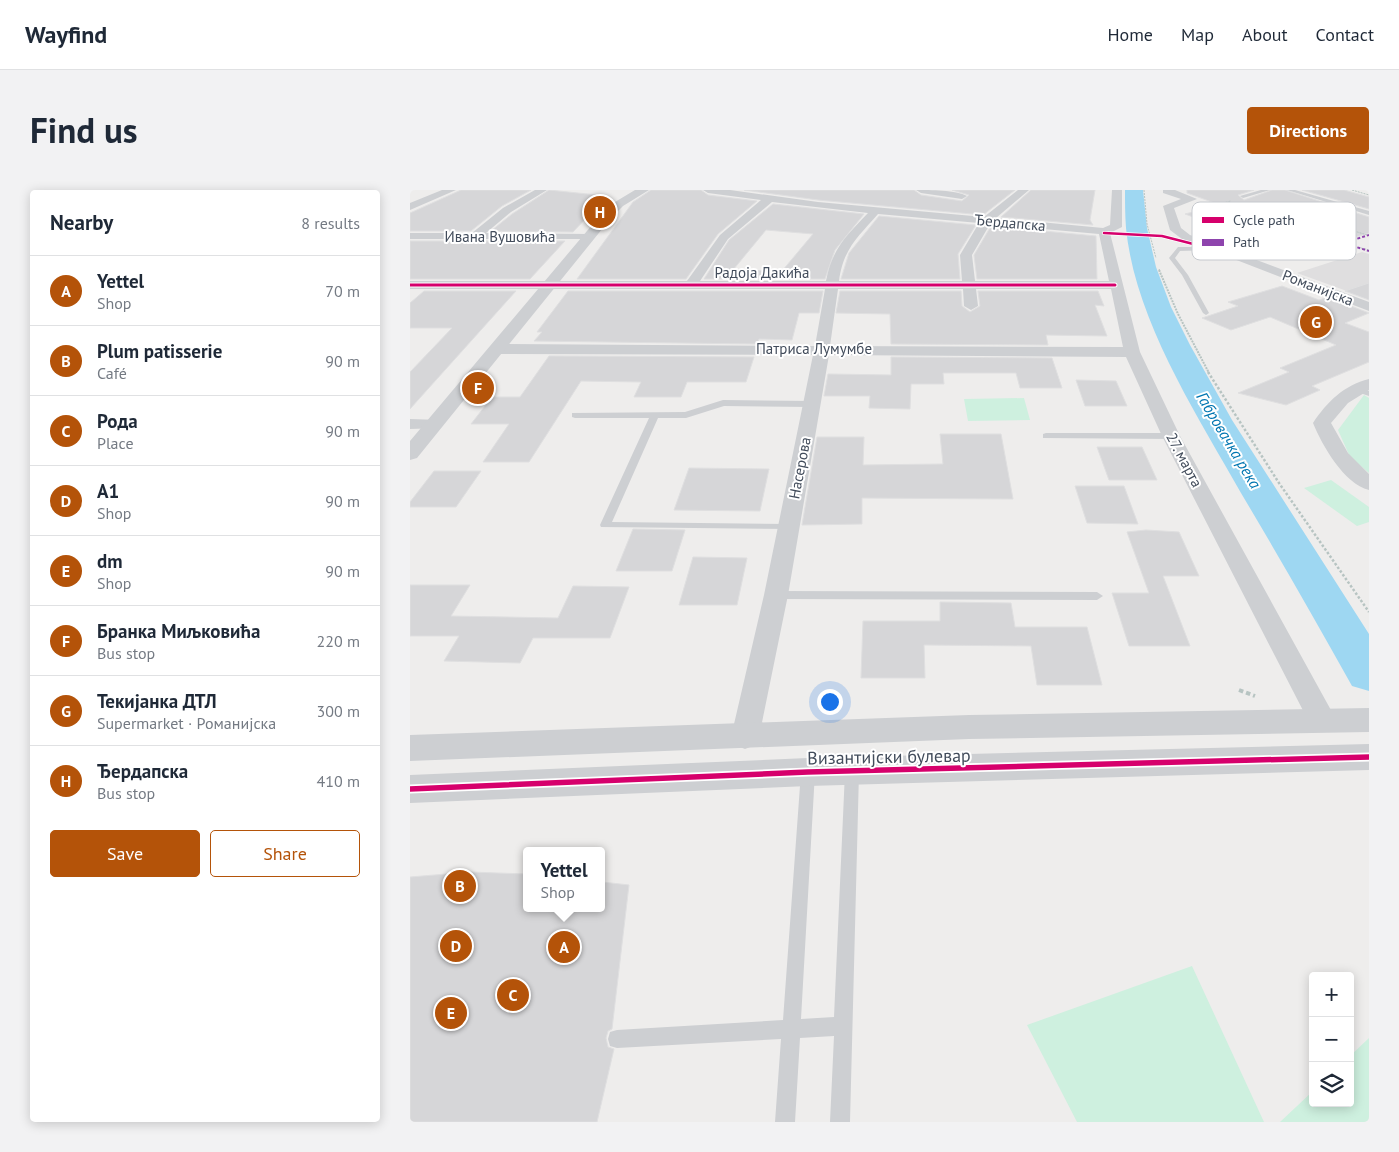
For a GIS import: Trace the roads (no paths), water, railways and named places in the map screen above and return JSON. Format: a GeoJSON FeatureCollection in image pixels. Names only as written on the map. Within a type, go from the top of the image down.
{"type":"FeatureCollection","features":[{"type":"Feature","properties":{"kind":"street"},"geometry":{"type":"LineString","coordinates":[[410,207],[450,190]]}},
{"type":"Feature","properties":{"kind":"street"},"geometry":{"type":"LineString","coordinates":[[475,236],[507,210],[542,190]]}},
{"type":"Feature","properties":{"kind":"street"},"geometry":{"type":"LineString","coordinates":[[410,454],[549,284],[619,204],[643,190]]}},
{"type":"Feature","properties":{"kind":"street","name":"Ђердапска"},"geometry":{"type":"LineString","coordinates":[[708,190],[769,199],[875,210],[1104,231]]}},
{"type":"Feature","properties":{"kind":"street"},"geometry":{"type":"LineString","coordinates":[[921,190],[962,196]]}},
{"type":"Feature","properties":{"kind":"street"},"geometry":{"type":"LineString","coordinates":[[971,306],[966,255],[986,221],[1024,190]]}},
{"type":"Feature","properties":{"kind":"street"},"geometry":{"type":"LineString","coordinates":[[1104,231],[1116,227],[1116,190]]}},
{"type":"Feature","properties":{"kind":"street","name":"Романијска"},"geometry":{"type":"LineString","coordinates":[[1170,190],[1167,191],[1192,199],[1168,206],[1176,230],[1192,239]]}},
{"type":"Feature","properties":{"kind":"street"},"geometry":{"type":"LineString","coordinates":[[691,285],[724,238],[769,199]]}},
{"type":"Feature","properties":{"kind":"street","name":"Насерова"},"geometry":{"type":"LineString","coordinates":[[745,737],[789,527],[822,349],[830,286],[835,265],[842,248],[875,210]]}},
{"type":"Feature","properties":{"kind":"street","name":"27. марта"},"geometry":{"type":"LineString","coordinates":[[1104,231],[1132,352],[1171,436],[1347,720]]}},
{"type":"Feature","properties":{"kind":"street","name":"Ивана Вушовића"},"geometry":{"type":"LineString","coordinates":[[410,236],[590,237]]}},
{"type":"Feature","properties":{"kind":"street","name":"Романијска"},"geometry":{"type":"LineString","coordinates":[[1245,260],[1369,307]]}},
{"type":"Feature","properties":{"kind":"street","name":"Радоја Дакића"},"geometry":{"type":"LineString","coordinates":[[413,288],[549,284],[830,286],[1115,285]]}},
{"type":"Feature","properties":{"kind":"street","name":"Патриса Лумумбе"},"geometry":{"type":"LineString","coordinates":[[496,350],[822,349],[1132,352]]}},
{"type":"Feature","properties":{"kind":"street"},"geometry":{"type":"LineString","coordinates":[[1365,389],[1332,406],[1322,423],[1329,441],[1348,468],[1369,484]]}},
{"type":"Feature","properties":{"kind":"street"},"geometry":{"type":"LineString","coordinates":[[410,424],[434,424]]}},
{"type":"Feature","properties":{"kind":"street","name":"Византијски булевар"},"geometry":{"type":"LineString","coordinates":[[410,748],[745,737],[969,727],[1347,720]]}},
{"type":"Feature","properties":{"kind":"street","name":"Византијски булевар"},"geometry":{"type":"LineString","coordinates":[[410,789],[808,772],[1369,757]]}},
{"type":"Feature","properties":{"kind":"lane"},"geometry":{"type":"LineString","coordinates":[[1243,196],[1268,190]]}},
{"type":"Feature","properties":{"kind":"lane"},"geometry":{"type":"LineString","coordinates":[[1290,190],[1331,202]]}},
{"type":"Feature","properties":{"kind":"lane"},"geometry":{"type":"LineString","coordinates":[[1356,209],[1369,213]]}},
{"type":"Feature","properties":{"kind":"lane"},"geometry":{"type":"LineString","coordinates":[[1192,249],[1178,249],[1172,258],[1185,275],[1206,313]]}},
{"type":"Feature","properties":{"kind":"lane"},"geometry":{"type":"LineString","coordinates":[[575,415],[686,415],[723,403],[812,404]]}},
{"type":"Feature","properties":{"kind":"lane"},"geometry":{"type":"LineString","coordinates":[[656,415],[605,525],[789,527]]}},
{"type":"Feature","properties":{"kind":"lane"},"geometry":{"type":"LineString","coordinates":[[1046,436],[1171,436]]}},
{"type":"Feature","properties":{"kind":"lane"},"geometry":{"type":"LineString","coordinates":[[776,594],[1097,596]]}},
{"type":"Feature","properties":{"kind":"lane"},"geometry":{"type":"LineString","coordinates":[[785,1122],[808,772]]}},
{"type":"Feature","properties":{"kind":"lane"},"geometry":{"type":"LineString","coordinates":[[840,1122],[852,772]]}},
{"type":"Feature","properties":{"kind":"lane"},"geometry":{"type":"LineString","coordinates":[[617,1039],[844,1026]]}},
{"type":"Feature","properties":{"kind":"waterway","name":"Габровачка река"},"geometry":{"type":"LineString","coordinates":[[1134,190],[1136,228],[1145,267],[1158,307],[1176,345],[1216,420],[1369,673]]}},
{"type":"Feature","properties":{"kind":"place","name":"Ђердапска"},"geometry":{"type":"Point","coordinates":[600,212]}},
{"type":"Feature","properties":{"kind":"place","name":"Текијанка ДТЛ"},"geometry":{"type":"Point","coordinates":[1316,322]}},
{"type":"Feature","properties":{"kind":"place","name":"Бранка Миљковића"},"geometry":{"type":"Point","coordinates":[478,388]}},
{"type":"Feature","properties":{"kind":"place","name":"Plum patisserie"},"geometry":{"type":"Point","coordinates":[460,886]}},
{"type":"Feature","properties":{"kind":"place","name":"A1"},"geometry":{"type":"Point","coordinates":[456,946]}},
{"type":"Feature","properties":{"kind":"place","name":"Yettel"},"geometry":{"type":"Point","coordinates":[564,947]}},
{"type":"Feature","properties":{"kind":"place","name":"Рода"},"geometry":{"type":"Point","coordinates":[513,995]}},
{"type":"Feature","properties":{"kind":"place","name":"dm"},"geometry":{"type":"Point","coordinates":[451,1013]}}]}
